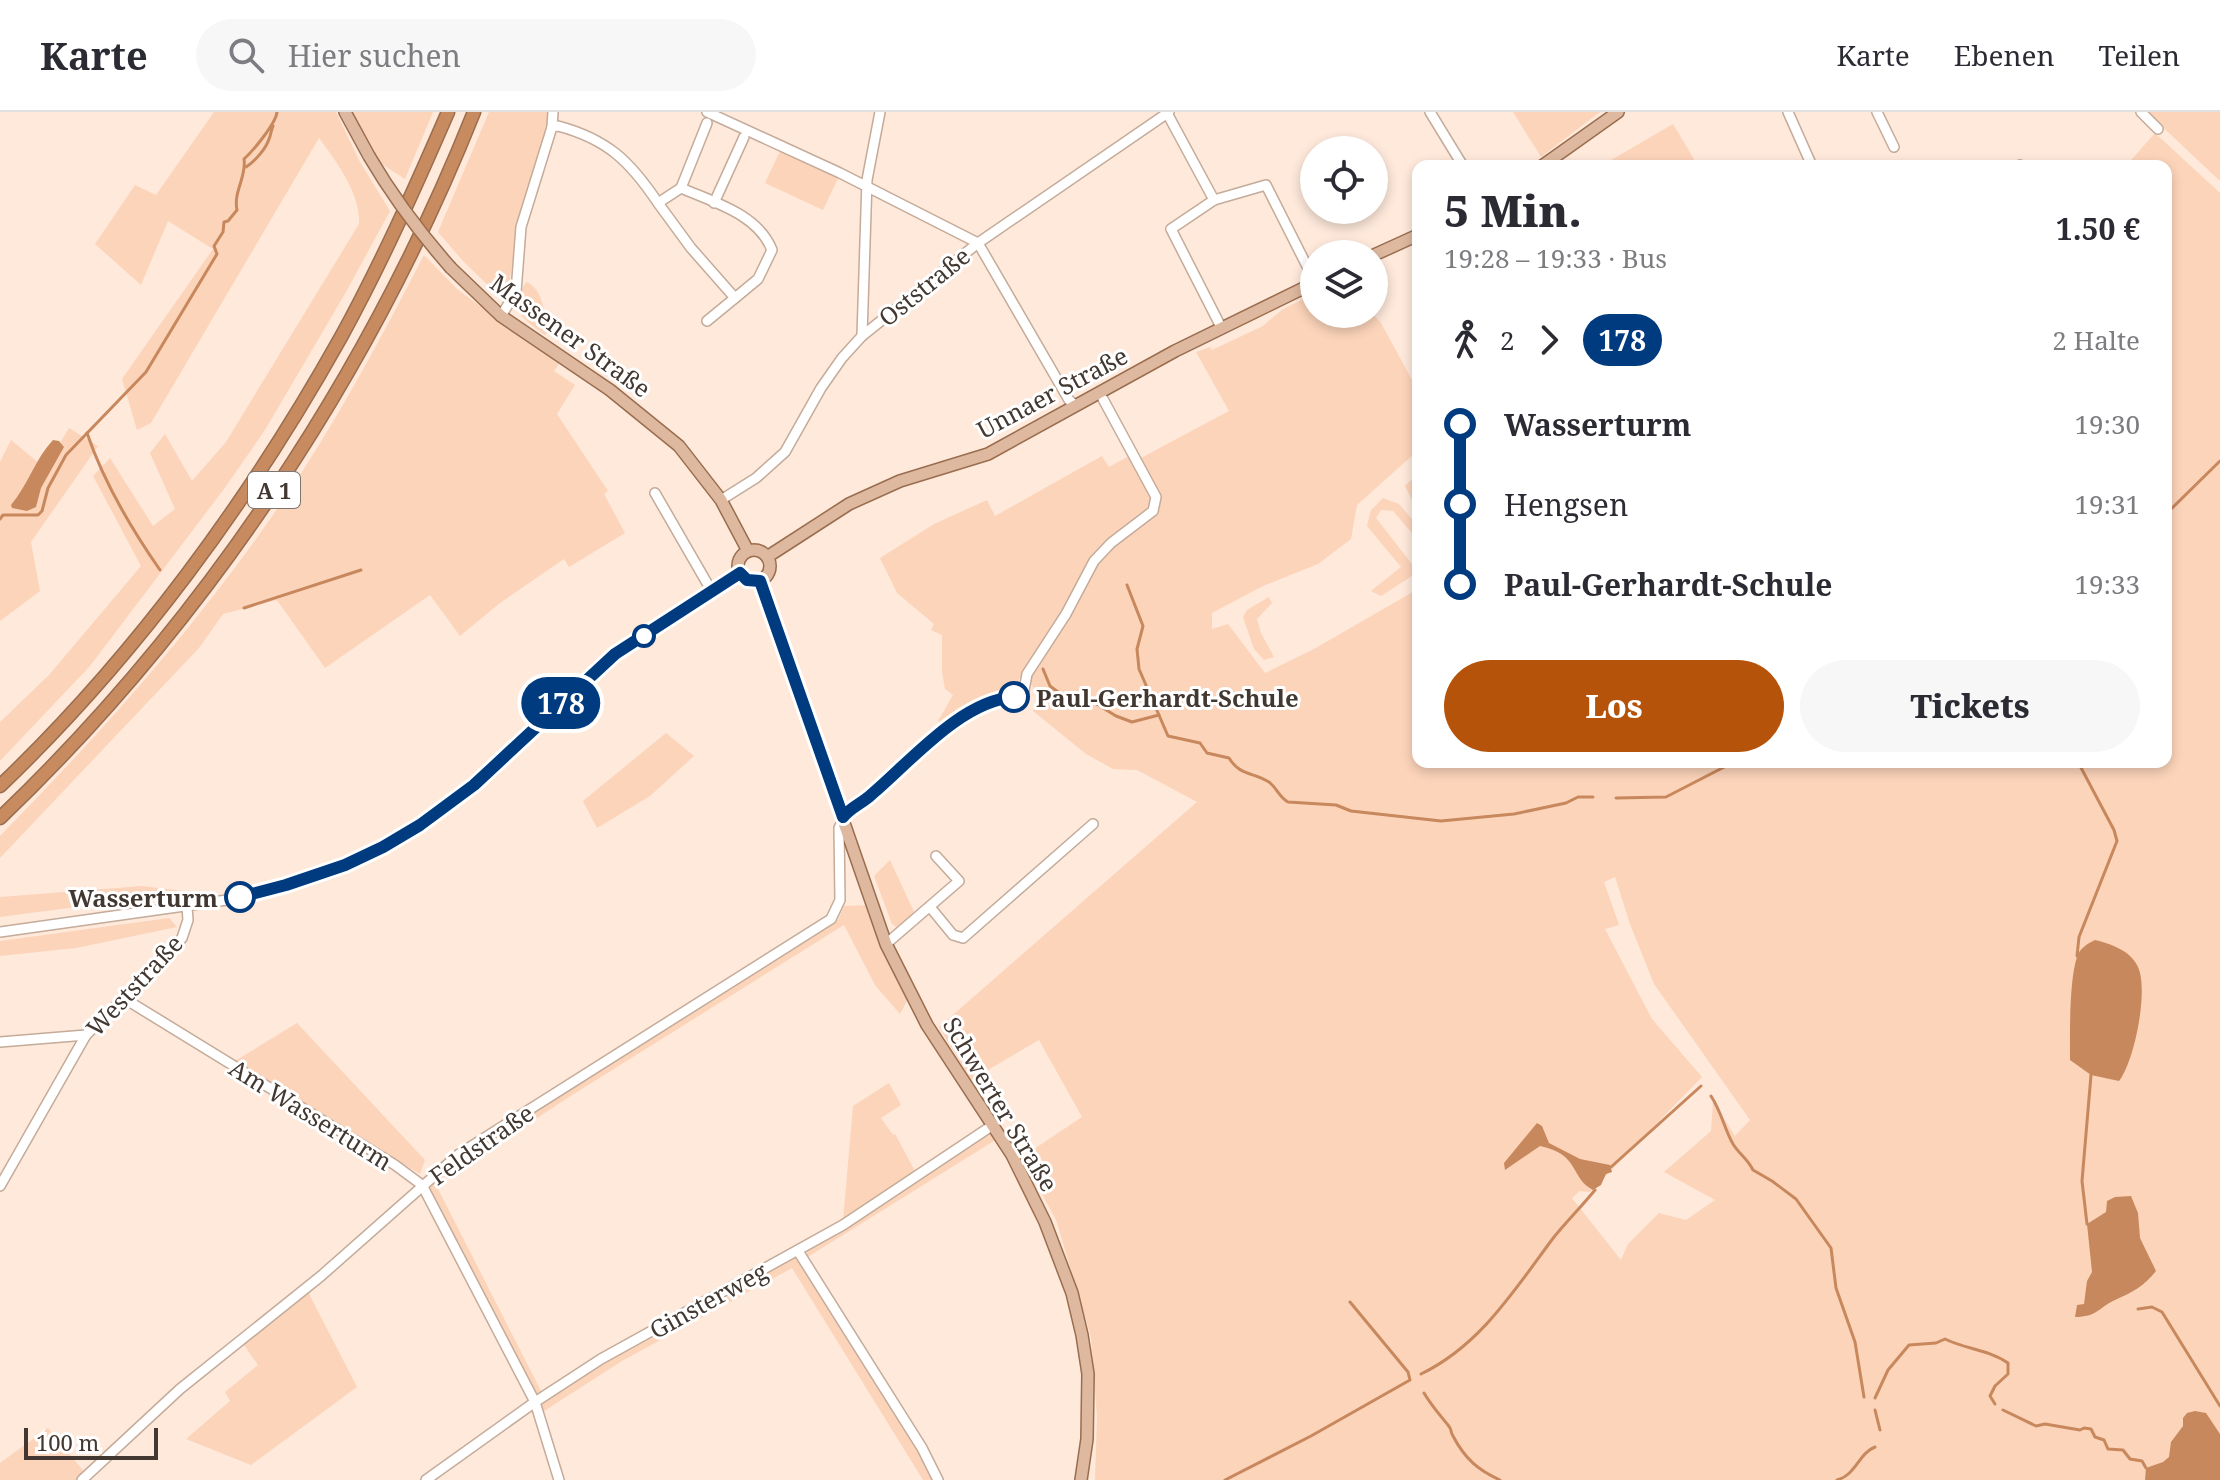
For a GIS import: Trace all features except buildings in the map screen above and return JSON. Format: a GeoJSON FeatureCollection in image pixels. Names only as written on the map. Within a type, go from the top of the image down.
{"type":"FeatureCollection","features":[{"type":"Feature","properties":{"kind":"highway","name":"A 1"},"geometry":{"type":"LineString","coordinates":[[0,786],[64,721],[147,623],[255,477],[341,337],[393,236],[448,112]]}},
{"type":"Feature","properties":{"kind":"highway","name":"A 1"},"geometry":{"type":"LineString","coordinates":[[0,818],[81,736],[164,639],[278,484],[367,335],[414,246],[474,112]]}},
{"type":"Feature","properties":{"kind":"main road","name":"Massener Straße"},"geometry":{"type":"LineString","coordinates":[[345,112],[394,197],[423,237],[451,268],[501,316],[651,422],[688,455],[721,500],[748,551]]}},
{"type":"Feature","properties":{"kind":"main road"},"geometry":{"type":"LineString","coordinates":[[1550,160],[1618,112]]}},
{"type":"Feature","properties":{"kind":"main road"},"geometry":{"type":"LineString","coordinates":[[1388,249],[1412,238]]}},
{"type":"Feature","properties":{"kind":"main road","name":"Unnaer Straße"},"geometry":{"type":"LineString","coordinates":[[767,557],[849,504],[900,481],[988,454],[1221,327],[1300,289]]}},
{"type":"Feature","properties":{"kind":"main road"},"geometry":{"type":"LineString","coordinates":[[748,551],[758,551],[767,557],[770,569],[760,581],[747,580],[740,573],[738,563],[748,551]]}},
{"type":"Feature","properties":{"kind":"main road","name":"Schwerter Straße"},"geometry":{"type":"LineString","coordinates":[[760,581],[886,944],[933,1034],[1012,1155],[1045,1222],[1072,1293],[1082,1335],[1089,1412],[1081,1480]]}},
{"type":"Feature","properties":{"kind":"street"},"geometry":{"type":"LineString","coordinates":[[501,316],[516,292],[521,227],[552,127],[553,112]]}},
{"type":"Feature","properties":{"kind":"street"},"geometry":{"type":"LineString","coordinates":[[862,336],[867,188],[880,112]]}},
{"type":"Feature","properties":{"kind":"street"},"geometry":{"type":"LineString","coordinates":[[1168,112],[1214,200]]}},
{"type":"Feature","properties":{"kind":"street","name":"Oststraße"},"geometry":{"type":"LineString","coordinates":[[721,500],[756,478],[785,452],[821,388],[862,336],[978,243],[1168,112]]}},
{"type":"Feature","properties":{"kind":"street"},"geometry":{"type":"LineString","coordinates":[[1430,112],[1459,160]]}},
{"type":"Feature","properties":{"kind":"street"},"geometry":{"type":"LineString","coordinates":[[1788,112],[1809,160]]}},
{"type":"Feature","properties":{"kind":"street"},"geometry":{"type":"LineString","coordinates":[[1877,112],[1894,147]]}},
{"type":"Feature","properties":{"kind":"street"},"geometry":{"type":"LineString","coordinates":[[2141,112],[2158,129]]}},
{"type":"Feature","properties":{"kind":"street"},"geometry":{"type":"LineString","coordinates":[[658,203],[681,188],[707,118],[867,188],[978,243],[1069,400],[1075,405]]}},
{"type":"Feature","properties":{"kind":"street"},"geometry":{"type":"LineString","coordinates":[[552,127],[565,128],[594,139],[614,150],[634,168],[691,248],[735,298]]}},
{"type":"Feature","properties":{"kind":"street"},"geometry":{"type":"LineString","coordinates":[[714,203],[744,137]]}},
{"type":"Feature","properties":{"kind":"street"},"geometry":{"type":"LineString","coordinates":[[1221,327],[1171,229],[1214,200],[1266,185],[1300,254]]}},
{"type":"Feature","properties":{"kind":"street"},"geometry":{"type":"LineString","coordinates":[[681,188],[749,219],[772,250],[758,279],[707,321]]}},
{"type":"Feature","properties":{"kind":"street"},"geometry":{"type":"LineString","coordinates":[[843,817],[960,718],[987,703],[1023,696],[1027,674],[1066,614],[1094,561],[1111,543],[1153,511],[1156,497],[1103,399]]}},
{"type":"Feature","properties":{"kind":"street"},"geometry":{"type":"LineString","coordinates":[[655,493],[711,590]]}},
{"type":"Feature","properties":{"kind":"street"},"geometry":{"type":"LineString","coordinates":[[0,932],[240,897],[297,882],[354,861],[401,837],[474,785],[615,654],[740,573]]}},
{"type":"Feature","properties":{"kind":"street","name":"Feldstraße"},"geometry":{"type":"LineString","coordinates":[[82,1480],[190,1380],[321,1276],[459,1154],[831,919],[840,900],[839,828],[843,817]]}},
{"type":"Feature","properties":{"kind":"street"},"geometry":{"type":"LineString","coordinates":[[930,907],[953,935],[963,938],[1093,824]]}},
{"type":"Feature","properties":{"kind":"street"},"geometry":{"type":"LineString","coordinates":[[886,944],[959,881],[936,856]]}},
{"type":"Feature","properties":{"kind":"street","name":"Weststraße"},"geometry":{"type":"LineString","coordinates":[[0,1186],[86,1035],[176,946],[185,929],[187,907]]}},
{"type":"Feature","properties":{"kind":"street","name":"Am Wasserturm"},"geometry":{"type":"LineString","coordinates":[[125,999],[382,1156],[422,1185],[535,1402],[559,1480]]}},
{"type":"Feature","properties":{"kind":"street"},"geometry":{"type":"LineString","coordinates":[[0,1042],[86,1035]]}},
{"type":"Feature","properties":{"kind":"street","name":"Ginsterweg"},"geometry":{"type":"LineString","coordinates":[[426,1480],[601,1359],[843,1225],[993,1125]]}},
{"type":"Feature","properties":{"kind":"street"},"geometry":{"type":"LineString","coordinates":[[798,1251],[922,1448],[938,1480]]}},
{"type":"Feature","properties":{"kind":"shaded area"},"geometry":{"type":"Polygon","coordinates":[[[214,112],[336,112],[360,162],[390,211],[265,430],[224,489],[90,666],[0,761],[0,722],[49,675],[141,566],[93,476],[110,458],[153,526],[175,509],[150,453],[165,434],[192,481],[226,442],[359,224],[352,190],[319,138],[151,423],[137,430],[122,379],[213,249],[168,221],[141,285],[95,244],[135,185],[156,195],[214,112]]]}},
{"type":"Feature","properties":{"kind":"shaded area"},"geometry":{"type":"Polygon","coordinates":[[[345,112],[433,112],[405,179],[369,156],[345,112]]]}},
{"type":"Feature","properties":{"kind":"shaded area"},"geometry":{"type":"Polygon","coordinates":[[[489,112],[559,112],[558,126],[519,223],[507,297],[500,297],[438,232],[489,112]]]}},
{"type":"Feature","properties":{"kind":"shaded area"},"geometry":{"type":"Polygon","coordinates":[[[1513,112],[1600,112],[1541,157],[1513,112]]]}},
{"type":"Feature","properties":{"kind":"shaded area"},"geometry":{"type":"Polygon","coordinates":[[[2148,112],[2220,112],[2220,181],[2152,117],[2148,112]]]}},
{"type":"Feature","properties":{"kind":"shaded area"},"geometry":{"type":"Polygon","coordinates":[[[1673,124],[1694,160],[1611,160],[1673,124]]]}},
{"type":"Feature","properties":{"kind":"shaded area"},"geometry":{"type":"Polygon","coordinates":[[[2155,133],[2220,193],[2220,1480],[1095,1480],[1097,1417],[1091,1337],[1056,1220],[1022,1157],[1082,1117],[1039,1040],[971,1080],[939,1027],[1197,802],[1137,770],[1113,769],[1086,754],[1033,711],[1038,697],[1030,675],[1024,673],[1012,688],[975,703],[944,725],[938,721],[953,695],[945,689],[942,635],[931,630],[934,624],[897,593],[880,558],[934,524],[987,500],[995,516],[1102,456],[1109,467],[1129,456],[1139,459],[1229,411],[1196,352],[1210,347],[1212,350],[1263,326],[1283,309],[1300,301],[1300,328],[1384,328],[1412,380],[1412,456],[1357,505],[1351,539],[1318,564],[1263,586],[1212,613],[1212,629],[1228,624],[1265,673],[1314,649],[1412,592],[1412,768],[2172,768],[2172,160],[2131,160],[2155,133]],[[1615,877],[1604,882],[1619,925],[1605,929],[1652,1019],[1702,1077],[1590,1192],[1580,1191],[1572,1198],[1621,1260],[1628,1244],[1659,1213],[1686,1220],[1715,1200],[1664,1172],[1711,1131],[1713,1101],[1735,1136],[1750,1120],[1654,984],[1615,877]]]}},
{"type":"Feature","properties":{"kind":"shaded area"},"geometry":{"type":"Polygon","coordinates":[[[782,147],[840,174],[823,210],[765,183],[782,147]]]}},
{"type":"Feature","properties":{"kind":"shaded area"},"geometry":{"type":"Polygon","coordinates":[[[424,255],[457,289],[559,364],[554,371],[575,385],[557,414],[608,491],[604,494],[625,533],[569,567],[564,559],[500,603],[460,636],[430,595],[325,668],[277,600],[223,614],[199,648],[0,858],[0,836],[140,685],[206,605],[268,522],[331,425],[424,255]]]}},
{"type":"Feature","properties":{"kind":"shaded area"},"geometry":{"type":"Polygon","coordinates":[[[526,282],[536,290],[542,303],[548,331],[545,335],[520,313],[518,300],[526,282]]]}},
{"type":"Feature","properties":{"kind":"shaded area"},"geometry":{"type":"Polygon","coordinates":[[[69,428],[98,446],[31,542],[40,591],[0,621],[0,462],[11,440],[45,468],[69,428]]]}},
{"type":"Feature","properties":{"kind":"shaded area"},"geometry":{"type":"Polygon","coordinates":[[[53,440],[64,447],[41,488],[36,507],[27,511],[12,508],[41,455],[53,440]]]}},
{"type":"Feature","properties":{"kind":"shaded area"},"geometry":{"type":"Polygon","coordinates":[[[1412,479],[1412,500],[1405,486],[1412,479]]]}},
{"type":"Feature","properties":{"kind":"shaded area"},"geometry":{"type":"Polygon","coordinates":[[[1383,498],[1399,504],[1412,519],[1412,533],[1393,511],[1381,510],[1376,518],[1412,564],[1412,576],[1381,596],[1371,591],[1401,567],[1367,526],[1371,510],[1383,498]]]}},
{"type":"Feature","properties":{"kind":"shaded area"},"geometry":{"type":"Polygon","coordinates":[[[1269,597],[1272,603],[1257,619],[1274,657],[1264,660],[1254,649],[1243,617],[1247,610],[1269,597]]]}},
{"type":"Feature","properties":{"kind":"shaded area"},"geometry":{"type":"Polygon","coordinates":[[[666,733],[694,756],[650,796],[597,828],[583,801],[666,733]]]}},
{"type":"Feature","properties":{"kind":"shaded area"},"geometry":{"type":"Polygon","coordinates":[[[890,860],[915,914],[896,927],[892,924],[874,876],[890,860]]]}},
{"type":"Feature","properties":{"kind":"shaded area"},"geometry":{"type":"Polygon","coordinates":[[[142,886],[191,892],[0,917],[0,897],[142,886]]]}},
{"type":"Feature","properties":{"kind":"shaded area"},"geometry":{"type":"Polygon","coordinates":[[[872,905],[910,995],[900,1014],[875,985],[844,925],[569,1097],[436,1185],[542,1393],[538,1394],[429,1186],[462,1155],[838,920],[844,906],[872,905]]]}},
{"type":"Feature","properties":{"kind":"shaded area"},"geometry":{"type":"Polygon","coordinates":[[[169,918],[177,927],[76,948],[0,956],[0,941],[169,918]]]}},
{"type":"Feature","properties":{"kind":"shaded area"},"geometry":{"type":"Polygon","coordinates":[[[2095,940],[2129,955],[2141,976],[2141,1007],[2135,1042],[2119,1081],[2091,1075],[2070,1060],[2074,967],[2080,951],[2095,940]]]}},
{"type":"Feature","properties":{"kind":"shaded area"},"geometry":{"type":"Polygon","coordinates":[[[297,1023],[425,1160],[420,1174],[235,1061],[297,1023]]]}},
{"type":"Feature","properties":{"kind":"shaded area"},"geometry":{"type":"Polygon","coordinates":[[[889,1083],[901,1105],[881,1118],[895,1134],[915,1171],[843,1221],[853,1106],[889,1083]]]}},
{"type":"Feature","properties":{"kind":"shaded area"},"geometry":{"type":"Polygon","coordinates":[[[1537,1123],[1542,1126],[1549,1143],[1580,1159],[1610,1165],[1612,1172],[1606,1174],[1601,1185],[1593,1190],[1562,1155],[1540,1146],[1505,1170],[1504,1163],[1537,1123]]]}},
{"type":"Feature","properties":{"kind":"shaded area"},"geometry":{"type":"Polygon","coordinates":[[[991,1129],[997,1139],[806,1258],[807,1248],[991,1129]]]}},
{"type":"Feature","properties":{"kind":"shaded area"},"geometry":{"type":"Polygon","coordinates":[[[2131,1196],[2138,1213],[2140,1238],[2156,1271],[2133,1291],[2093,1314],[2075,1317],[2077,1305],[2084,1304],[2087,1281],[2092,1272],[2087,1224],[2106,1212],[2107,1201],[2131,1196]]]}},
{"type":"Feature","properties":{"kind":"shaded area"},"geometry":{"type":"Polygon","coordinates":[[[789,1257],[801,1261],[936,1480],[923,1480],[792,1268],[622,1361],[541,1413],[540,1403],[601,1362],[789,1257]]]}},
{"type":"Feature","properties":{"kind":"shaded area"},"geometry":{"type":"Polygon","coordinates":[[[307,1290],[357,1387],[251,1465],[186,1439],[230,1401],[225,1392],[258,1365],[242,1342],[307,1290]]]}},
{"type":"Feature","properties":{"kind":"shaded area"},"geometry":{"type":"Polygon","coordinates":[[[2195,1411],[2206,1413],[2220,1434],[2220,1480],[2145,1480],[2146,1468],[2169,1457],[2171,1442],[2183,1426],[2183,1418],[2195,1411]]]}},
{"type":"Feature","properties":{"kind":"shaded area"},"geometry":{"type":"Polygon","coordinates":[[[48,1428],[86,1474],[78,1480],[0,1480],[0,1463],[48,1428]]]}},
{"type":"Feature","properties":{"kind":"waterway"},"geometry":{"type":"LineString","coordinates":[[0,519],[3,515],[38,515],[42,511],[48,488],[66,455],[146,372],[217,254],[214,246],[223,232],[224,222],[237,210],[244,159],[269,129],[277,112]]}},
{"type":"Feature","properties":{"kind":"waterway"},"geometry":{"type":"LineString","coordinates":[[246,167],[265,147],[273,126]]}},
{"type":"Feature","properties":{"kind":"waterway"},"geometry":{"type":"LineString","coordinates":[[87,433],[119,504],[160,570]]}},
{"type":"Feature","properties":{"kind":"waterway"},"geometry":{"type":"LineString","coordinates":[[2172,508],[2220,461]]}},
{"type":"Feature","properties":{"kind":"waterway"},"geometry":{"type":"LineString","coordinates":[[244,608],[361,570]]}},
{"type":"Feature","properties":{"kind":"waterway"},"geometry":{"type":"LineString","coordinates":[[1127,585],[1143,626],[1137,649],[1139,669],[1168,736],[1200,743],[1207,753],[1229,758],[1242,771],[1269,782],[1288,802],[1336,805],[1351,811],[1441,821],[1514,814],[1566,803],[1578,797],[1593,797]]}},
{"type":"Feature","properties":{"kind":"waterway"},"geometry":{"type":"LineString","coordinates":[[1043,669],[1050,686],[1070,701],[1095,703],[1132,722],[1159,715]]}},
{"type":"Feature","properties":{"kind":"waterway"},"geometry":{"type":"LineString","coordinates":[[1616,798],[1666,797],[1722,768]]}},
{"type":"Feature","properties":{"kind":"waterway"},"geometry":{"type":"LineString","coordinates":[[2077,956],[2079,937],[2117,841],[2081,768]]}},
{"type":"Feature","properties":{"kind":"waterway"},"geometry":{"type":"LineString","coordinates":[[2087,1224],[2082,1181],[2091,1075]]}},
{"type":"Feature","properties":{"kind":"waterway"},"geometry":{"type":"LineString","coordinates":[[1611,1167],[1701,1086]]}},
{"type":"Feature","properties":{"kind":"waterway"},"geometry":{"type":"LineString","coordinates":[[1711,1096],[1733,1144],[1753,1170],[1796,1199],[1831,1248],[1836,1288],[1855,1342],[1864,1397]]}},
{"type":"Feature","properties":{"kind":"waterway"},"geometry":{"type":"LineString","coordinates":[[1421,1374],[1462,1348],[1479,1332],[1595,1190]]}},
{"type":"Feature","properties":{"kind":"waterway"},"geometry":{"type":"LineString","coordinates":[[1225,1480],[1410,1380],[1408,1372],[1350,1302]]}},
{"type":"Feature","properties":{"kind":"waterway"},"geometry":{"type":"LineString","coordinates":[[2138,1309],[2152,1307],[2162,1312],[2220,1406]]}},
{"type":"Feature","properties":{"kind":"waterway"},"geometry":{"type":"LineString","coordinates":[[1875,1398],[1888,1370],[1909,1345],[1936,1343],[1945,1339],[2008,1363],[2008,1374],[1995,1386],[1990,1396],[1995,1404]]}},
{"type":"Feature","properties":{"kind":"waterway"},"geometry":{"type":"LineString","coordinates":[[1424,1393],[1467,1457],[1500,1480]]}},
{"type":"Feature","properties":{"kind":"waterway"},"geometry":{"type":"LineString","coordinates":[[1875,1410],[1880,1430]]}},
{"type":"Feature","properties":{"kind":"waterway"},"geometry":{"type":"LineString","coordinates":[[2003,1410],[2036,1426],[2045,1424],[2091,1429],[2095,1437],[2104,1440],[2108,1449],[2123,1450],[2130,1459],[2142,1461],[2146,1468]]}},
{"type":"Feature","properties":{"kind":"waterway"},"geometry":{"type":"LineString","coordinates":[[1837,1480],[1849,1474],[1875,1447]]}},
{"type":"Feature","properties":{"kind":"bus line","name":"178"},"geometry":{"type":"LineString","coordinates":[[240,897],[330,871],[383,847],[420,825],[474,785],[615,654],[740,573],[747,580],[760,581],[843,817],[960,718],[987,703],[1014,697]]}},
{"type":"Feature","properties":{"kind":"place","name":"Paul-Gerhardt-Schule"},"geometry":{"type":"Point","coordinates":[1014,697]}},
{"type":"Feature","properties":{"kind":"place","name":"Wasserturm"},"geometry":{"type":"Point","coordinates":[240,897]}}]}
